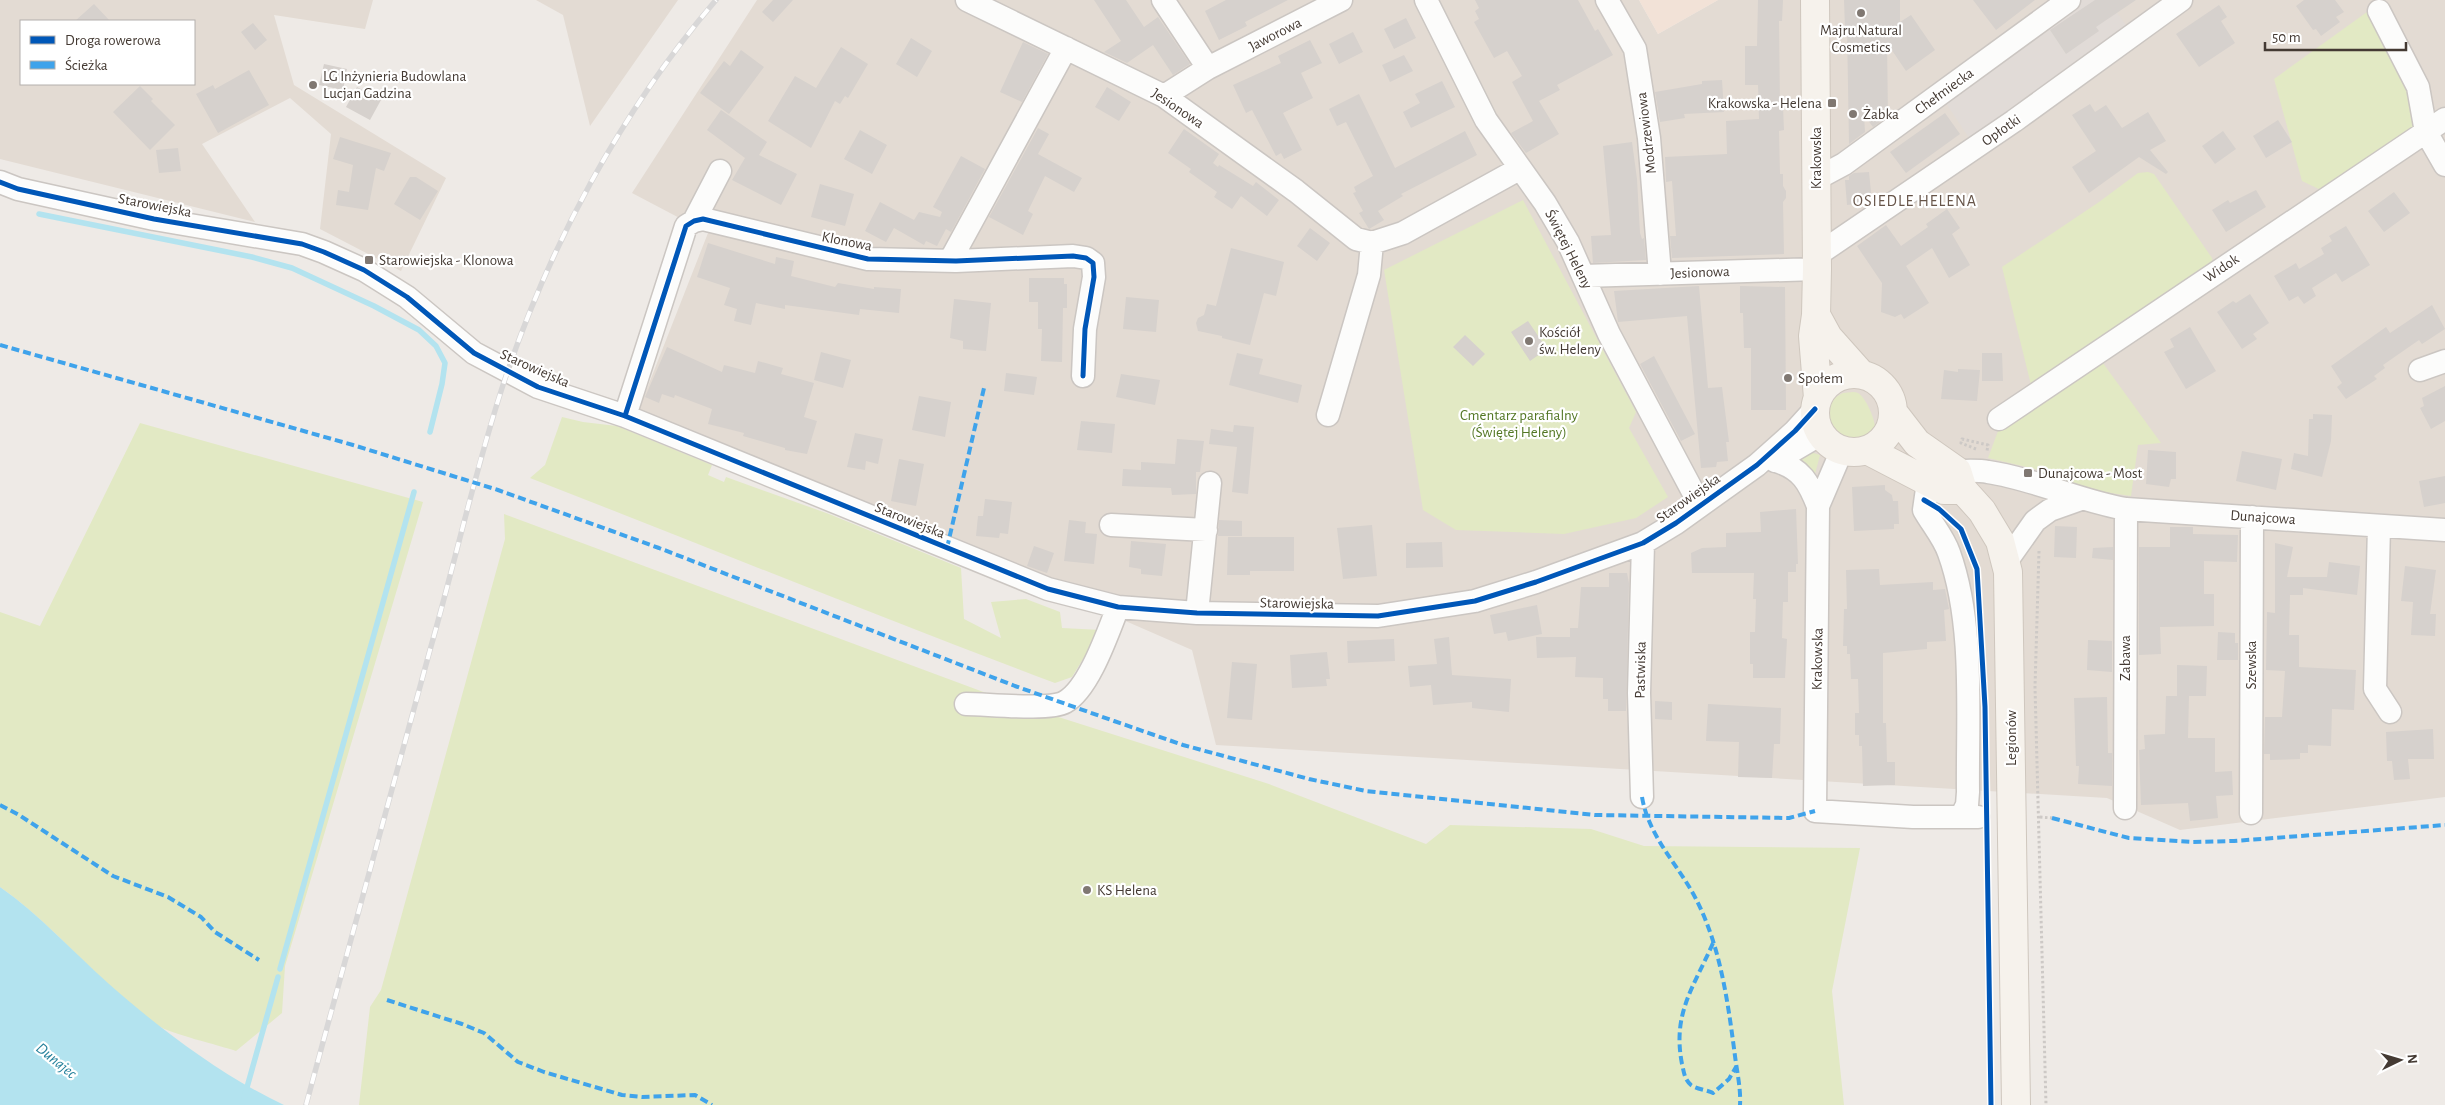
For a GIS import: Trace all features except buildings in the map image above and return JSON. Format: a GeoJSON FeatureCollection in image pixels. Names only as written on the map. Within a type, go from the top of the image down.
{"type":"FeatureCollection","features":[{"type":"Feature","properties":{"kind":"main road","name":"Krakowska"},"geometry":{"type":"LineString","coordinates":[[1818,2],[1817,262],[1816,315],[1813,336],[1818,414]]}},
{"type":"Feature","properties":{"kind":"main road","name":"Krakowska"},"geometry":{"type":"LineString","coordinates":[[1816,315],[1828,337],[1861,374]]}},
{"type":"Feature","properties":{"kind":"main road"},"geometry":{"type":"LineString","coordinates":[[1855,450],[1878,444],[1886,435],[1891,424],[1893,412],[1892,402],[1880,384],[1861,374],[1840,376],[1823,389],[1818,414],[1833,446],[1855,450],[1944,490],[1960,480],[1918,443],[1893,412]]}},
{"type":"Feature","properties":{"kind":"main road","name":"Legionów"},"geometry":{"type":"LineString","coordinates":[[1960,480],[1992,526],[2000,541],[2006,562],[2010,680],[2016,1105]]}},
{"type":"Feature","properties":{"kind":"street","name":"Jesionowa"},"geometry":{"type":"LineString","coordinates":[[967,0],[1164,96],[1296,192],[1356,239],[1372,243]]}},
{"type":"Feature","properties":{"kind":"street"},"geometry":{"type":"LineString","coordinates":[[1163,0],[1208,68]]}},
{"type":"Feature","properties":{"kind":"street","name":"Jaworowa"},"geometry":{"type":"LineString","coordinates":[[1164,96],[1208,68],[1341,0]]}},
{"type":"Feature","properties":{"kind":"street","name":"Świętej Heleny"},"geometry":{"type":"LineString","coordinates":[[1426,0],[1486,120],[1519,168],[1546,202],[1583,276],[1609,334],[1700,505]]}},
{"type":"Feature","properties":{"kind":"street","name":"Modrzewiowa"},"geometry":{"type":"LineString","coordinates":[[1607,0],[1635,49],[1649,138],[1660,274]]}},
{"type":"Feature","properties":{"kind":"street","name":"Chełmiecka"},"geometry":{"type":"LineString","coordinates":[[1816,180],[1844,164],[2069,0]]}},
{"type":"Feature","properties":{"kind":"street","name":"Opłotki"},"geometry":{"type":"LineString","coordinates":[[1817,262],[2181,0]]}},
{"type":"Feature","properties":{"kind":"street"},"geometry":{"type":"LineString","coordinates":[[2379,11],[2418,87],[2426,132],[2445,165]]}},
{"type":"Feature","properties":{"kind":"street"},"geometry":{"type":"LineString","coordinates":[[950,261],[1066,48]]}},
{"type":"Feature","properties":{"kind":"street","name":"Widok"},"geometry":{"type":"LineString","coordinates":[[1999,419],[2226,264],[2445,119]]}},
{"type":"Feature","properties":{"kind":"street"},"geometry":{"type":"LineString","coordinates":[[1328,415],[1369,275],[1372,243],[1403,233],[1519,168]]}},
{"type":"Feature","properties":{"kind":"street"},"geometry":{"type":"LineString","coordinates":[[625,416],[686,226],[694,221],[720,171]]}},
{"type":"Feature","properties":{"kind":"street","name":"Starowiejska"},"geometry":{"type":"LineString","coordinates":[[0,182],[18,189],[154,219],[302,244],[324,252],[364,270],[407,297],[474,354],[538,387],[625,416],[1048,589],[1118,607],[1197,614],[1378,616],[1423,611],[1475,601],[1536,582],[1643,543],[1676,524],[1700,505],[1767,463],[1795,431],[1818,414]]}},
{"type":"Feature","properties":{"kind":"street","name":"Klonowa"},"geometry":{"type":"LineString","coordinates":[[694,221],[703,219],[714,221],[868,259],[950,261],[1074,256],[1086,258],[1093,263],[1094,276],[1086,329],[1083,376]]}},
{"type":"Feature","properties":{"kind":"street","name":"Jesionowa"},"geometry":{"type":"LineString","coordinates":[[1583,276],[1660,274],[1817,262]]}},
{"type":"Feature","properties":{"kind":"street"},"geometry":{"type":"LineString","coordinates":[[2420,370],[2445,361]]}},
{"type":"Feature","properties":{"kind":"street","name":"Krakowska"},"geometry":{"type":"LineString","coordinates":[[1818,506],[1855,450]]}},
{"type":"Feature","properties":{"kind":"street","name":"Krakowska"},"geometry":{"type":"LineString","coordinates":[[1767,463],[1798,470],[1808,481],[1818,506],[1815,811],[1969,817],[1967,805],[1965,629],[1960,592],[1948,551],[1924,510],[1928,482]]}},
{"type":"Feature","properties":{"kind":"street","name":"Dunajcowa"},"geometry":{"type":"LineString","coordinates":[[1960,480],[1987,472],[2027,481],[2081,499],[2126,509],[2445,530]]}},
{"type":"Feature","properties":{"kind":"street"},"geometry":{"type":"LineString","coordinates":[[1197,614],[1210,483]]}},
{"type":"Feature","properties":{"kind":"street"},"geometry":{"type":"LineString","coordinates":[[2006,562],[2035,521],[2050,510],[2081,499]]}},
{"type":"Feature","properties":{"kind":"street","name":"Zabawa"},"geometry":{"type":"LineString","coordinates":[[2125,808],[2126,509]]}},
{"type":"Feature","properties":{"kind":"street","name":"Szewska"},"geometry":{"type":"LineString","coordinates":[[2251,813],[2252,516]]}},
{"type":"Feature","properties":{"kind":"street"},"geometry":{"type":"LineString","coordinates":[[1111,525],[1206,530]]}},
{"type":"Feature","properties":{"kind":"street"},"geometry":{"type":"LineString","coordinates":[[2379,526],[2375,689],[2390,712]]}},
{"type":"Feature","properties":{"kind":"street","name":"Pastwiska"},"geometry":{"type":"LineString","coordinates":[[1642,797],[1639,693],[1643,543]]}},
{"type":"Feature","properties":{"kind":"street"},"geometry":{"type":"LineString","coordinates":[[966,704],[1050,706],[1064,703],[1076,693],[1086,677],[1118,607]]}},
{"type":"Feature","properties":{"kind":"path"},"geometry":{"type":"LineString","coordinates":[[1962,439],[1988,445],[1986,453],[1961,443],[1962,439]]}},
{"type":"Feature","properties":{"kind":"path"},"geometry":{"type":"LineString","coordinates":[[2039,545],[2035,687],[2040,816],[2046,1105]]}},
{"type":"Feature","properties":{"kind":"path"},"geometry":{"type":"LineString","coordinates":[[2040,816],[2052,818]]}},
{"type":"Feature","properties":{"kind":"shaded area"},"geometry":{"type":"Polygon","coordinates":[[[0,0],[373,0],[365,29],[274,15],[294,85],[446,178],[401,271],[320,229],[331,134],[290,98],[202,144],[255,222],[0,159],[0,0]]]}},
{"type":"Feature","properties":{"kind":"shaded area"},"geometry":{"type":"Polygon","coordinates":[[[536,0],[678,0],[590,126],[563,15],[536,0]]]}},
{"type":"Feature","properties":{"kind":"shaded area"},"geometry":{"type":"Polygon","coordinates":[[[757,0],[1639,0],[1658,34],[1718,0],[2445,0],[2445,797],[2180,830],[2107,798],[1216,745],[1192,650],[639,409],[708,233],[632,193],[757,0]]]}},
{"type":"Feature","properties":{"kind":"shaded area"},"geometry":{"type":"Polygon","coordinates":[[[1639,0],[1718,0],[1658,34],[1639,0]]]}},
{"type":"Feature","properties":{"kind":"shaded area"},"geometry":{"type":"Polygon","coordinates":[[[2081,0],[2108,0],[2131,32],[1971,141],[1945,102],[2081,0]]]}},
{"type":"Feature","properties":{"kind":"green space"},"geometry":{"type":"Polygon","coordinates":[[[2367,12],[2420,114],[2413,129],[2323,191],[2302,181],[2274,79],[2367,12]]]}},
{"type":"Feature","properties":{"kind":"green space"},"geometry":{"type":"Polygon","coordinates":[[[2148,172],[2154,174],[2212,258],[2213,263],[2032,389],[2002,267],[2099,202],[2138,173],[2148,172]]]}},
{"type":"Feature","properties":{"kind":"green space","name":"Cmentarz parafialny (Świętej Heleny)"},"geometry":{"type":"Polygon","coordinates":[[[1523,200],[1636,412],[1629,428],[1668,497],[1636,518],[1564,534],[1456,530],[1423,510],[1384,270],[1523,200]]]}},
{"type":"Feature","properties":{"kind":"green space"},"geometry":{"type":"Polygon","coordinates":[[[2100,359],[2161,443],[2138,445],[2131,496],[2104,492],[2040,473],[2039,470],[1988,458],[2001,423],[2100,359]]]}},
{"type":"Feature","properties":{"kind":"green space"},"geometry":{"type":"Polygon","coordinates":[[[1843,393],[1858,393],[1869,407],[1874,421],[1875,433],[1874,437],[1866,444],[1856,444],[1845,440],[1836,432],[1830,422],[1828,411],[1832,401],[1843,393]]]}},
{"type":"Feature","properties":{"kind":"green space"},"geometry":{"type":"Polygon","coordinates":[[[562,417],[583,422],[617,426],[712,465],[708,475],[724,482],[726,477],[829,514],[961,568],[964,619],[1001,638],[991,602],[1026,599],[1060,612],[1062,628],[1101,630],[1072,677],[1055,683],[530,478],[545,465],[562,417]]]}},
{"type":"Feature","properties":{"kind":"green space"},"geometry":{"type":"Polygon","coordinates":[[[140,423],[423,502],[285,966],[282,1013],[236,1051],[183,1036],[157,1025],[116,992],[41,920],[0,887],[0,612],[40,626],[140,423]]]}},
{"type":"Feature","properties":{"kind":"green space"},"geometry":{"type":"Polygon","coordinates":[[[1810,452],[1820,455],[1815,474],[1811,473],[1796,456],[1810,452]]]}},
{"type":"Feature","properties":{"kind":"green space"},"geometry":{"type":"Polygon","coordinates":[[[504,514],[1005,700],[1269,784],[1426,844],[1450,825],[1591,829],[1644,846],[1860,848],[1832,991],[1844,1105],[359,1105],[370,1007],[381,990],[505,539],[504,514]]]}},
{"type":"Feature","properties":{"kind":"water","name":"Dunajec"},"geometry":{"type":"Polygon","coordinates":[[[0,887],[42,921],[109,984],[149,1018],[215,1066],[284,1105],[0,1105],[0,887]]]}},
{"type":"Feature","properties":{"kind":"waterway"},"geometry":{"type":"LineString","coordinates":[[39,214],[252,257],[292,268],[374,306],[419,330],[436,346],[445,363],[442,384],[430,432]]}},
{"type":"Feature","properties":{"kind":"waterway"},"geometry":{"type":"LineString","coordinates":[[280,969],[414,492]]}},
{"type":"Feature","properties":{"kind":"waterway"},"geometry":{"type":"LineString","coordinates":[[242,1105],[278,977]]}},
{"type":"Feature","properties":{"kind":"railway"},"geometry":{"type":"LineString","coordinates":[[306,1105],[483,450],[521,333],[566,231],[591,182],[619,134],[649,87],[716,0]]}},
{"type":"Feature","properties":{"kind":"marked path"},"geometry":{"type":"LineString","coordinates":[[0,345],[353,445],[498,490],[659,548],[1015,686],[1183,745],[1309,779],[1366,791],[1595,815],[1789,818],[1815,811]]}},
{"type":"Feature","properties":{"kind":"marked path"},"geometry":{"type":"LineString","coordinates":[[947,548],[984,388]]}},
{"type":"Feature","properties":{"kind":"marked path"},"geometry":{"type":"LineString","coordinates":[[1642,797],[1651,825],[1690,888],[1712,938],[1726,996],[1739,1080],[1740,1105]]}},
{"type":"Feature","properties":{"kind":"marked path"},"geometry":{"type":"LineString","coordinates":[[0,805],[19,815],[113,876],[168,897],[201,917],[215,932],[259,960]]}},
{"type":"Feature","properties":{"kind":"marked path"},"geometry":{"type":"LineString","coordinates":[[2052,818],[2129,838],[2193,842],[2234,841],[2445,825]]}},
{"type":"Feature","properties":{"kind":"marked path"},"geometry":{"type":"LineString","coordinates":[[1713,943],[1692,987],[1682,1015],[1680,1030],[1682,1064],[1686,1078],[1691,1085],[1713,1093],[1729,1079],[1736,1067]]}},
{"type":"Feature","properties":{"kind":"marked path"},"geometry":{"type":"LineString","coordinates":[[387,1000],[484,1033],[518,1062],[544,1072],[622,1095],[642,1097],[695,1095],[712,1105]]}},
{"type":"Feature","properties":{"kind":"cycle path"},"geometry":{"type":"LineString","coordinates":[[0,182],[18,189],[154,219],[302,244],[324,252],[364,270],[407,297],[474,353],[538,387],[625,416],[1048,589],[1118,607],[1197,613],[1378,616],[1475,601],[1536,582],[1643,543],[1676,523],[1757,465],[1795,431],[1815,409]]}},
{"type":"Feature","properties":{"kind":"cycle path"},"geometry":{"type":"LineString","coordinates":[[625,416],[686,226],[694,221],[703,219],[868,259],[956,261],[1073,256],[1086,258],[1093,263],[1094,277],[1085,329],[1083,376]]}},
{"type":"Feature","properties":{"kind":"cycle path"},"geometry":{"type":"LineString","coordinates":[[1924,500],[1939,509],[1961,529],[1977,569],[1985,707],[1991,1105]]}},
{"type":"Feature","properties":{"kind":"place","name":"Majru Natural Cosmetics"},"geometry":{"type":"Point","coordinates":[1861,13]}},
{"type":"Feature","properties":{"kind":"place","name":"LG Inżynieria Budowlana Lucjan Gadzina"},"geometry":{"type":"Point","coordinates":[313,85]}},
{"type":"Feature","properties":{"kind":"place","name":"Krakowska - Helena"},"geometry":{"type":"Point","coordinates":[1832,103]}},
{"type":"Feature","properties":{"kind":"place","name":"Żabka"},"geometry":{"type":"Point","coordinates":[1853,114]}},
{"type":"Feature","properties":{"kind":"place","name":"Starowiejska - Klonowa"},"geometry":{"type":"Point","coordinates":[369,260]}},
{"type":"Feature","properties":{"kind":"place","name":"Kościół św. Heleny"},"geometry":{"type":"Point","coordinates":[1529,341]}},
{"type":"Feature","properties":{"kind":"place","name":"Społem"},"geometry":{"type":"Point","coordinates":[1788,378]}},
{"type":"Feature","properties":{"kind":"place","name":"Dunajcowa - Most"},"geometry":{"type":"Point","coordinates":[2028,473]}},
{"type":"Feature","properties":{"kind":"place","name":"KS Helena"},"geometry":{"type":"Point","coordinates":[1087,890]}},
{"type":"Feature","properties":{"kind":"district","name":"OSIEDLE HELENA"},"geometry":{"type":"Point","coordinates":[1915,200]}}]}
